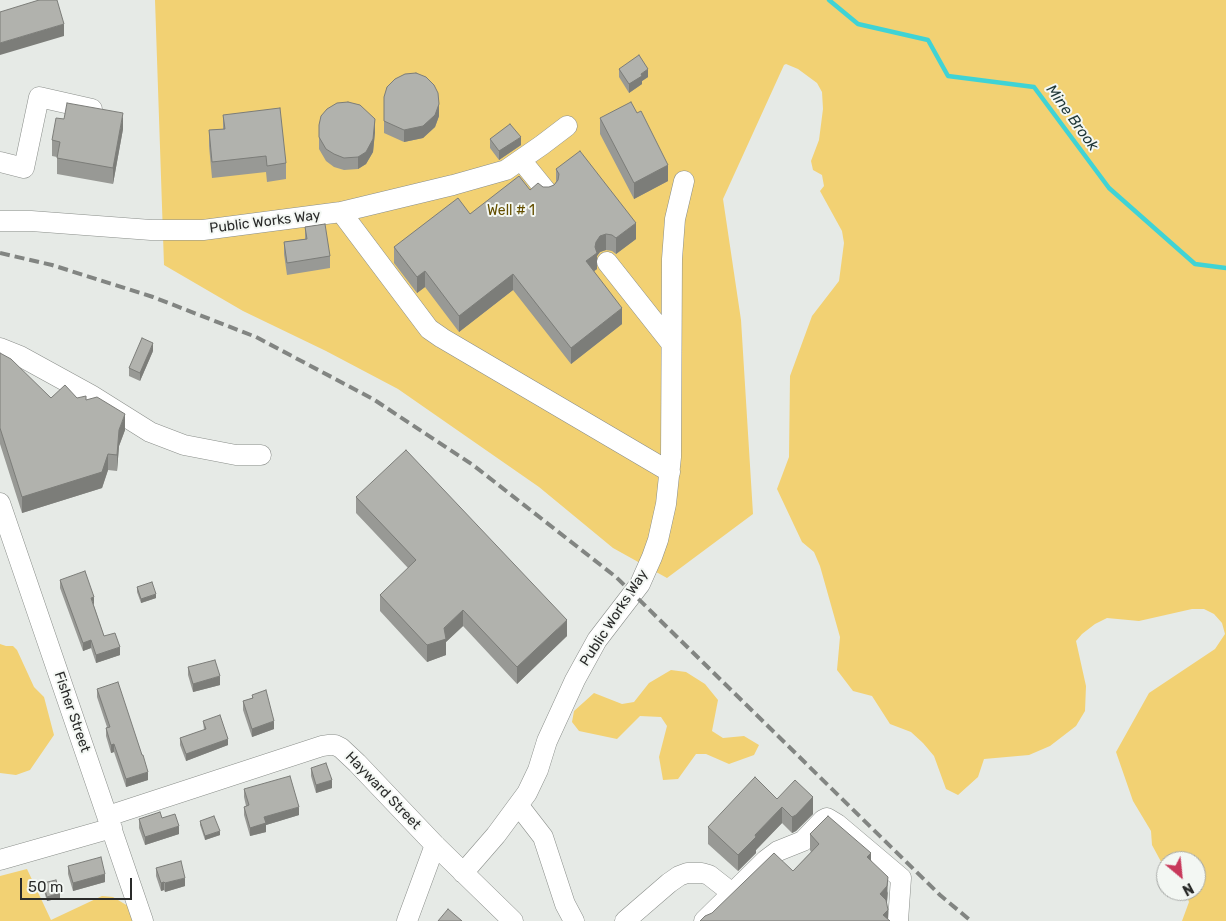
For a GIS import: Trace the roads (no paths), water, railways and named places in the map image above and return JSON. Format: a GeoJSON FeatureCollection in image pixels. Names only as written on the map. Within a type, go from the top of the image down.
{"type":"FeatureCollection","features":[{"type":"Feature","properties":{"kind":"street"},"geometry":{"type":"LineString","coordinates":[[0,162],[24,168],[39,98],[112,114]]}},
{"type":"Feature","properties":{"kind":"street","name":"Public Works Way"},"geometry":{"type":"LineString","coordinates":[[0,221],[31,221],[151,230],[202,230],[341,212],[506,170],[567,126]]}},
{"type":"Feature","properties":{"kind":"street"},"geometry":{"type":"LineString","coordinates":[[522,160],[547,192]]}},
{"type":"Feature","properties":{"kind":"street","name":"Public Works Way"},"geometry":{"type":"LineString","coordinates":[[463,873],[519,806],[534,779],[547,741],[575,680],[597,640],[634,594],[652,557],[662,524],[670,472],[672,443],[673,233],[677,206],[684,181]]}},
{"type":"Feature","properties":{"kind":"street"},"geometry":{"type":"LineString","coordinates":[[341,212],[429,329],[670,472]]}},
{"type":"Feature","properties":{"kind":"street"},"geometry":{"type":"LineString","coordinates":[[607,262],[671,343]]}},
{"type":"Feature","properties":{"kind":"street"},"geometry":{"type":"LineString","coordinates":[[0,348],[20,356],[92,395],[150,432],[184,445],[236,454],[261,455]]}},
{"type":"Feature","properties":{"kind":"street","name":"Fisher Street"},"geometry":{"type":"LineString","coordinates":[[0,503],[143,921]]}},
{"type":"Feature","properties":{"kind":"street","name":"Hayward Street"},"geometry":{"type":"LineString","coordinates":[[110,822],[330,745],[341,748],[357,763],[435,845],[513,921]]}},
{"type":"Feature","properties":{"kind":"street"},"geometry":{"type":"LineString","coordinates":[[519,806],[543,837],[565,904],[574,921]]}},
{"type":"Feature","properties":{"kind":"street"},"geometry":{"type":"LineString","coordinates":[[704,921],[766,860],[778,851],[803,841],[827,818],[837,824],[901,878],[898,921]]}},
{"type":"Feature","properties":{"kind":"street"},"geometry":{"type":"LineString","coordinates":[[0,860],[110,822]]}},
{"type":"Feature","properties":{"kind":"street"},"geometry":{"type":"LineString","coordinates":[[407,921],[435,845]]}},
{"type":"Feature","properties":{"kind":"street"},"geometry":{"type":"LineString","coordinates":[[625,921],[669,883],[687,873],[702,873],[709,876],[732,893]]}},
{"type":"Feature","properties":{"kind":"waterway","name":"Mine Brook"},"geometry":{"type":"LineString","coordinates":[[829,0],[858,24],[928,40],[948,76],[1034,87],[1109,188],[1195,264],[1226,268]]}},
{"type":"Feature","properties":{"kind":"railway"},"geometry":{"type":"LineString","coordinates":[[0,253],[52,265],[153,297],[256,337],[373,399],[473,465],[616,577],[940,895],[971,921]]}},
{"type":"Feature","properties":{"kind":"park label","name":"Well # 1"},"geometry":{"type":"Point","coordinates":[511,211]}}]}
